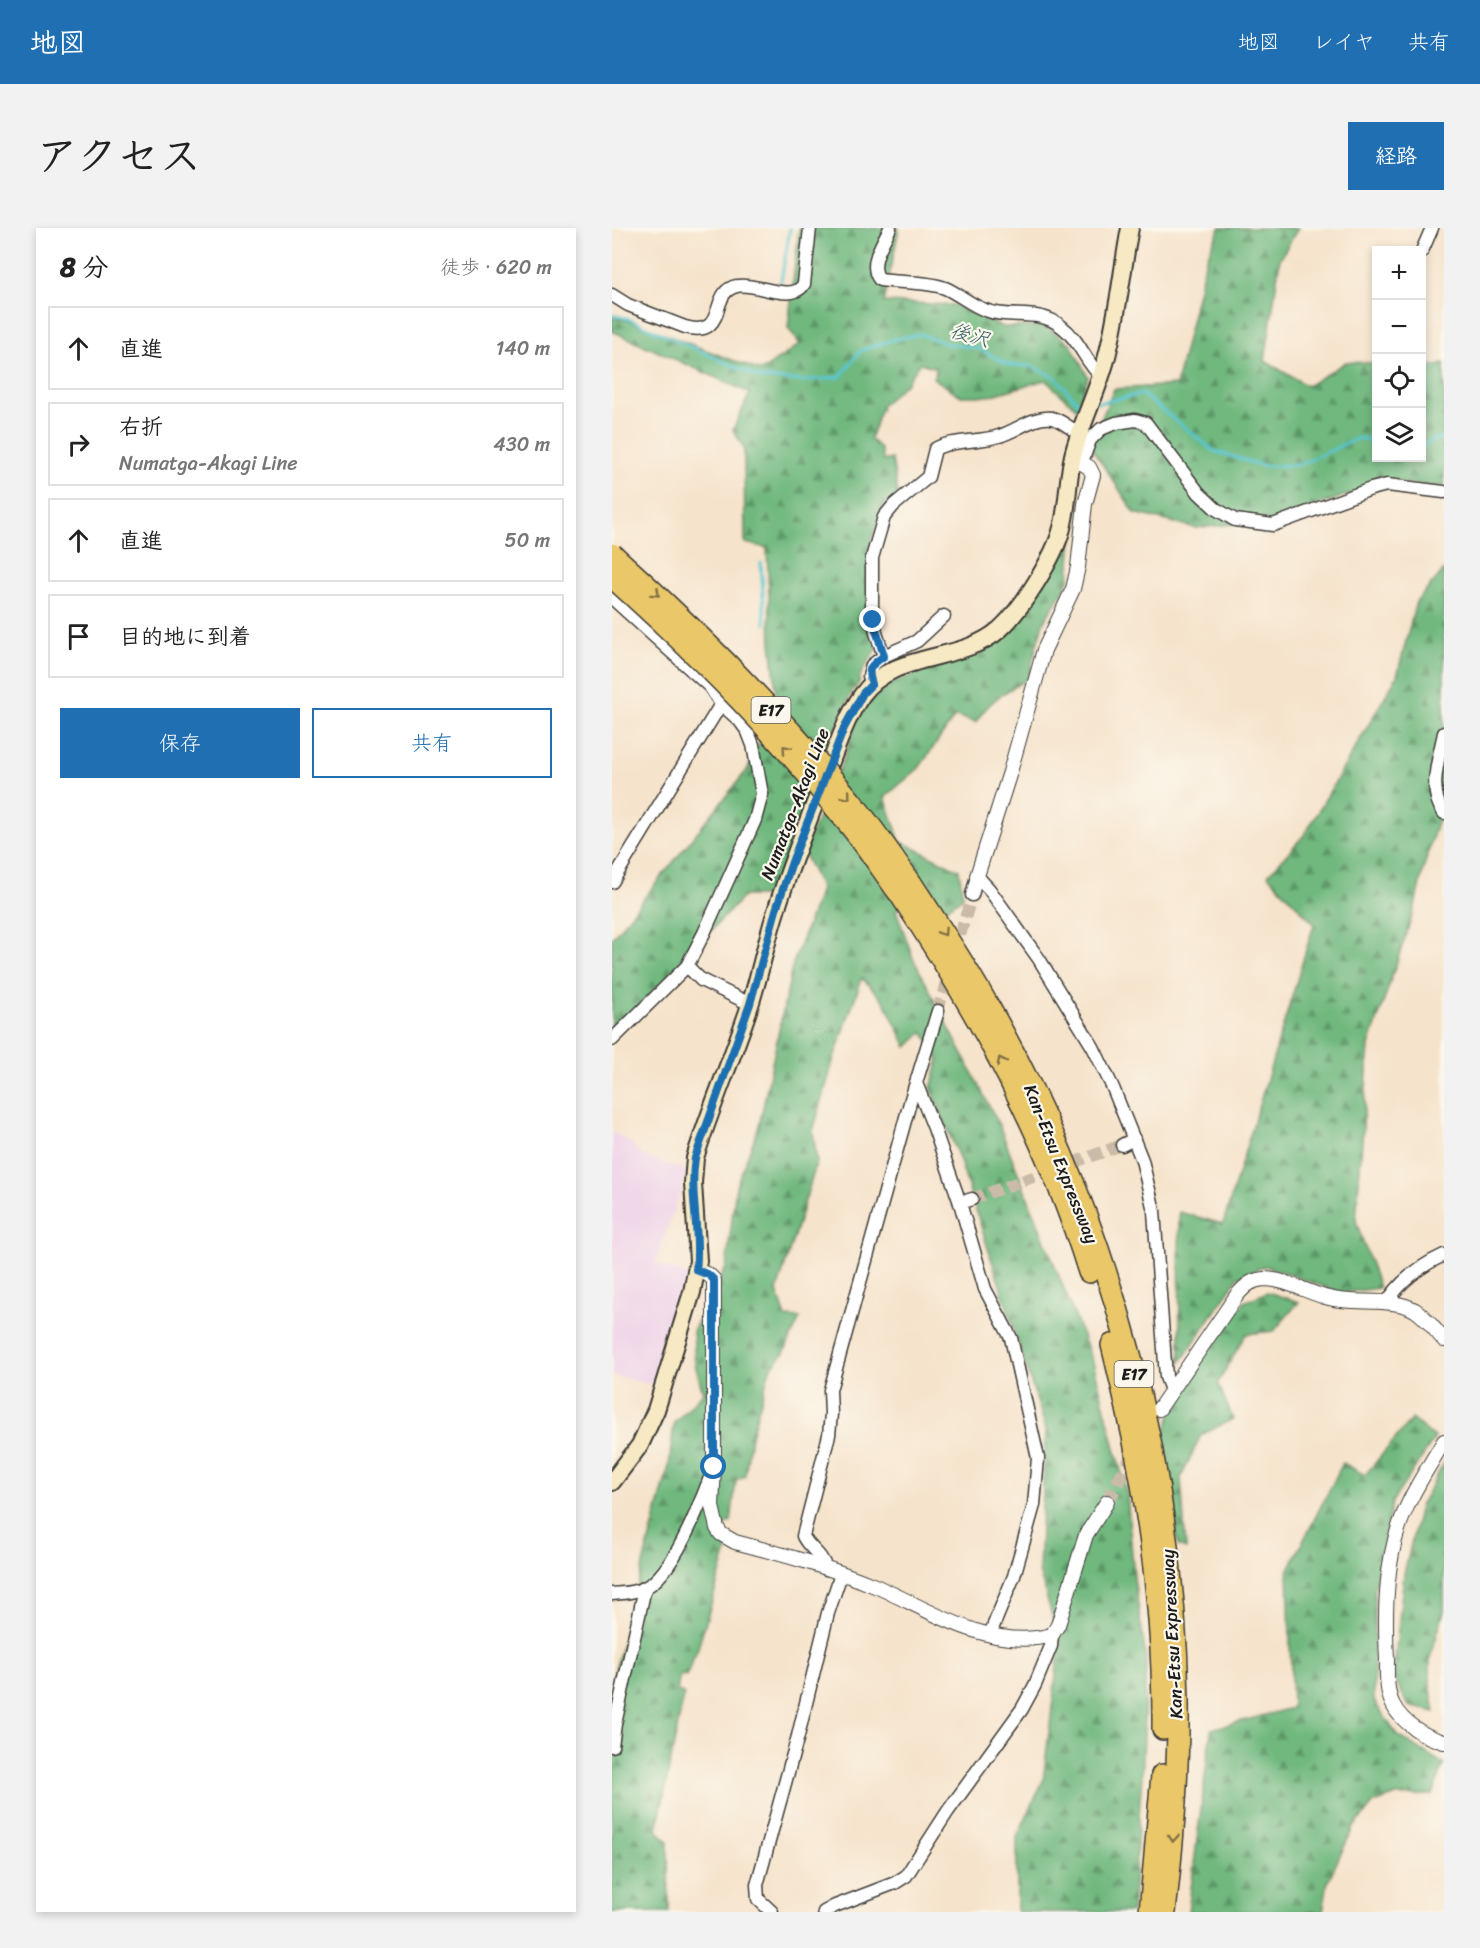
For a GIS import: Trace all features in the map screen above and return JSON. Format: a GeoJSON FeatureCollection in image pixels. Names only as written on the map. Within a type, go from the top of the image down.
{"type":"FeatureCollection","features":[{"type":"Feature","properties":{"kind":"highway","name":"Kan-Etsu Expressway"},"geometry":{"type":"LineString","coordinates":[[612,554],[729,665],[795,735],[856,808],[906,889],[986,1033],[1024,1107],[1058,1188],[1087,1266],[1110,1338],[1127,1404],[1142,1480],[1152,1550],[1162,1681],[1162,1773],[1150,1912]]}},
{"type":"Feature","properties":{"kind":"highway","name":"Kan-Etsu Expressway"},"geometry":{"type":"LineString","coordinates":[[612,577],[719,678],[784,746],[955,950],[1000,1026],[1037,1100],[1072,1181],[1124,1333],[1142,1403],[1167,1547],[1178,1700],[1176,1790],[1165,1912]]}},
{"type":"Feature","properties":{"kind":"main road","name":"Numatga-Akagi Line"},"geometry":{"type":"LineString","coordinates":[[612,1482],[640,1445],[657,1410],[686,1317],[696,1270],[693,1183],[695,1158],[750,1004],[776,910],[844,728],[863,693],[891,671],[961,651],[976,645],[1001,628],[1015,612],[1056,545],[1062,527],[1082,429],[1110,344],[1130,228]]}},
{"type":"Feature","properties":{"kind":"street"},"geometry":{"type":"LineString","coordinates":[[612,295],[628,305],[685,327],[694,329],[707,327],[714,320],[726,291],[736,286],[745,285],[789,293],[798,291],[804,284],[810,228]]}},
{"type":"Feature","properties":{"kind":"street"},"geometry":{"type":"LineString","coordinates":[[890,228],[877,256],[875,268],[880,280],[943,287],[985,310],[1046,318],[1069,333],[1085,353],[1095,371],[1101,376]]}},
{"type":"Feature","properties":{"kind":"street"},"geometry":{"type":"LineString","coordinates":[[1424,246],[1432,228]]}},
{"type":"Feature","properties":{"kind":"street"},"geometry":{"type":"LineString","coordinates":[[884,656],[876,633],[872,608],[872,558],[884,518],[894,505],[928,477],[935,449],[944,445],[999,436],[1047,418],[1082,429]]}},
{"type":"Feature","properties":{"kind":"street"},"geometry":{"type":"LineString","coordinates":[[972,894],[1010,772],[1044,650],[1073,589],[1078,567],[1085,504],[1093,475],[1089,467],[1077,460],[1090,440],[1101,429],[1116,423],[1135,420],[1146,423],[1199,493],[1216,509],[1234,520],[1273,525],[1387,485],[1444,492]]}},
{"type":"Feature","properties":{"kind":"street"},"geometry":{"type":"LineString","coordinates":[[612,598],[710,687],[721,704],[740,721],[753,745],[762,794],[755,820],[687,966],[612,1040]]}},
{"type":"Feature","properties":{"kind":"street"},"geometry":{"type":"LineString","coordinates":[[872,684],[869,676],[872,665],[884,656],[917,641],[944,616]]}},
{"type":"Feature","properties":{"kind":"street"},"geometry":{"type":"LineString","coordinates":[[612,882],[721,704]]}},
{"type":"Feature","properties":{"kind":"street"},"geometry":{"type":"LineString","coordinates":[[1444,733],[1435,790],[1439,806],[1444,813]]}},
{"type":"Feature","properties":{"kind":"street"},"geometry":{"type":"LineString","coordinates":[[977,876],[989,889],[1039,959],[1094,1047],[1142,1160],[1154,1211],[1166,1377],[1171,1390]]}},
{"type":"Feature","properties":{"kind":"street"},"geometry":{"type":"LineString","coordinates":[[687,966],[701,980],[750,1004]]}},
{"type":"Feature","properties":{"kind":"street"},"geometry":{"type":"LineString","coordinates":[[826,1569],[822,1557],[805,1541],[803,1536],[829,1435],[830,1390],[938,1011]]}},
{"type":"Feature","properties":{"kind":"street"},"geometry":{"type":"LineString","coordinates":[[916,1083],[966,1201],[984,1289],[1011,1338],[1038,1458],[1034,1505],[1014,1576],[990,1634]]}},
{"type":"Feature","properties":{"kind":"street"},"geometry":{"type":"LineString","coordinates":[[1122,1145],[1134,1139]]}},
{"type":"Feature","properties":{"kind":"street"},"geometry":{"type":"LineString","coordinates":[[1389,1303],[1394,1291],[1406,1279],[1429,1262],[1444,1255]]}},
{"type":"Feature","properties":{"kind":"street"},"geometry":{"type":"LineString","coordinates":[[696,1270],[709,1275],[714,1280],[712,1506],[717,1528],[721,1534],[735,1542],[874,1586],[954,1624],[990,1634],[1022,1639],[1038,1639],[1052,1635]]}},
{"type":"Feature","properties":{"kind":"street"},"geometry":{"type":"LineString","coordinates":[[1159,1409],[1237,1294],[1247,1283],[1256,1280],[1276,1280],[1330,1299],[1354,1303],[1398,1304],[1416,1311],[1444,1340]]}},
{"type":"Feature","properties":{"kind":"street"},"geometry":{"type":"LineString","coordinates":[[1444,1441],[1416,1487],[1395,1540],[1385,1619],[1388,1690],[1394,1707],[1406,1721],[1422,1733],[1444,1742]]}},
{"type":"Feature","properties":{"kind":"street"},"geometry":{"type":"LineString","coordinates":[[612,1594],[628,1593],[645,1588],[657,1579],[679,1548],[697,1513],[714,1467]]}},
{"type":"Feature","properties":{"kind":"street"},"geometry":{"type":"LineString","coordinates":[[824,1912],[895,1883],[906,1876],[941,1821],[1022,1709],[1051,1646],[1052,1635],[1059,1625],[1086,1535],[1107,1502]]}},
{"type":"Feature","properties":{"kind":"street"},"geometry":{"type":"LineString","coordinates":[[772,1912],[758,1899],[757,1885],[798,1736],[828,1613],[841,1574]]}},
{"type":"Feature","properties":{"kind":"street"},"geometry":{"type":"LineString","coordinates":[[612,1746],[645,1588]]}},
{"type":"Feature","properties":{"kind":"shaded area"},"geometry":{"type":"Polygon","coordinates":[[[612,1132],[632,1144],[641,1155],[688,1171],[655,1263],[689,1276],[656,1386],[612,1375],[612,1132]]]}},
{"type":"Feature","properties":{"kind":"green space"},"geometry":{"type":"Polygon","coordinates":[[[799,228],[899,228],[884,302],[954,305],[1003,327],[1044,326],[1070,343],[1088,377],[1077,409],[1045,380],[989,396],[961,396],[933,378],[937,368],[920,363],[906,383],[882,405],[870,439],[881,449],[883,461],[892,459],[898,496],[881,514],[869,553],[877,649],[850,695],[770,896],[744,896],[641,1004],[612,1030],[612,938],[748,769],[777,700],[771,642],[767,548],[745,543],[744,448],[733,430],[750,393],[612,331],[612,318],[627,320],[761,371],[800,344],[788,328],[799,228]]]}},
{"type":"Feature","properties":{"kind":"green space"},"geometry":{"type":"Polygon","coordinates":[[[1220,228],[1298,228],[1280,259],[1265,361],[1307,386],[1346,362],[1372,363],[1372,462],[1426,462],[1426,365],[1439,366],[1444,363],[1444,487],[1388,481],[1274,520],[1196,528],[1135,513],[1090,446],[1114,389],[1176,385],[1206,259],[1220,228]]]}},
{"type":"Feature","properties":{"kind":"green space"},"geometry":{"type":"Polygon","coordinates":[[[1072,533],[1069,581],[1043,623],[1032,663],[1031,677],[993,701],[976,722],[955,716],[919,768],[885,797],[900,841],[959,870],[963,897],[942,912],[930,886],[896,910],[913,958],[999,1125],[1093,1362],[1127,1495],[1134,1578],[1146,1659],[1143,1761],[1132,1912],[1017,1912],[1017,1837],[1043,1781],[1060,1643],[1039,1571],[1046,1429],[959,1158],[931,1088],[939,1059],[923,1032],[907,1047],[884,1001],[862,978],[834,1058],[813,1131],[817,1162],[777,1291],[786,1317],[800,1318],[784,1353],[770,1369],[751,1436],[745,1476],[736,1480],[731,1522],[725,1524],[727,1551],[698,1648],[686,1676],[680,1675],[677,1691],[684,1694],[657,1830],[668,1842],[669,1912],[612,1912],[612,1682],[669,1466],[674,1423],[703,1393],[695,1364],[693,1331],[726,1268],[736,1186],[759,1126],[793,963],[821,889],[803,852],[844,758],[860,710],[890,685],[935,665],[962,658],[1008,635],[1072,533]]]}},
{"type":"Feature","properties":{"kind":"green space"},"geometry":{"type":"Polygon","coordinates":[[[1444,570],[1444,798],[1414,910],[1369,1046],[1356,1221],[1379,1288],[1342,1293],[1265,1266],[1238,1277],[1180,1363],[1179,1212],[1223,1224],[1314,924],[1268,875],[1305,834],[1397,676],[1416,602],[1444,570]]]}},
{"type":"Feature","properties":{"kind":"green space"},"geometry":{"type":"Polygon","coordinates":[[[1267,1292],[1299,1302],[1274,1331],[1246,1334],[1218,1383],[1233,1419],[1201,1435],[1181,1478],[1186,1549],[1178,1546],[1160,1446],[1183,1381],[1244,1302],[1267,1292]]]}},
{"type":"Feature","properties":{"kind":"green space"},"geometry":{"type":"Polygon","coordinates":[[[1412,1419],[1435,1438],[1392,1502],[1374,1591],[1374,1701],[1397,1735],[1444,1764],[1432,1795],[1394,1796],[1374,1803],[1353,1828],[1328,1881],[1323,1912],[1188,1912],[1211,1729],[1292,1708],[1288,1571],[1343,1463],[1365,1475],[1412,1419]]]}},
{"type":"Feature","properties":{"kind":"green space"},"geometry":{"type":"Polygon","coordinates":[[[1444,1463],[1444,1611],[1430,1658],[1430,1684],[1435,1712],[1409,1706],[1393,1677],[1404,1574],[1420,1506],[1444,1463]]]}},
{"type":"Feature","properties":{"kind":"waterway"},"geometry":{"type":"LineString","coordinates":[[781,281],[790,228]]}},
{"type":"Feature","properties":{"kind":"waterway","name":"後沢"},"geometry":{"type":"LineString","coordinates":[[612,315],[629,319],[760,378],[802,381],[840,377],[860,351],[888,341],[920,334],[947,344],[978,348],[1009,365],[1031,366],[1055,377],[1079,404],[1086,404]]}},
{"type":"Feature","properties":{"kind":"waterway","name":"後沢"},"geometry":{"type":"LineString","coordinates":[[1098,403],[1142,394],[1214,451],[1264,466],[1299,465],[1358,438],[1372,440]]}},
{"type":"Feature","properties":{"kind":"waterway","name":"後沢"},"geometry":{"type":"LineString","coordinates":[[1426,443],[1444,436]]}},
{"type":"Feature","properties":{"kind":"waterway"},"geometry":{"type":"LineString","coordinates":[[761,563],[765,624]]}},
{"type":"Feature","properties":{"kind":"tunnel"},"geometry":{"type":"LineString","coordinates":[[955,952],[972,895]]}},
{"type":"Feature","properties":{"kind":"tunnel"},"geometry":{"type":"LineString","coordinates":[[938,1011],[949,972]]}},
{"type":"Feature","properties":{"kind":"tunnel"},"geometry":{"type":"LineString","coordinates":[[972,1199],[1122,1145]]}},
{"type":"Feature","properties":{"kind":"tunnel"},"geometry":{"type":"LineString","coordinates":[[1107,1502],[1136,1450]]}},
{"type":"Feature","properties":{"kind":"route"},"geometry":{"type":"LineString","coordinates":[[714,1467],[714,1280],[709,1275],[696,1270],[698,1261],[693,1183],[695,1158],[750,1004],[792,862],[844,728],[863,693],[872,684],[869,671],[872,665],[884,656],[873,620]]}}]}
